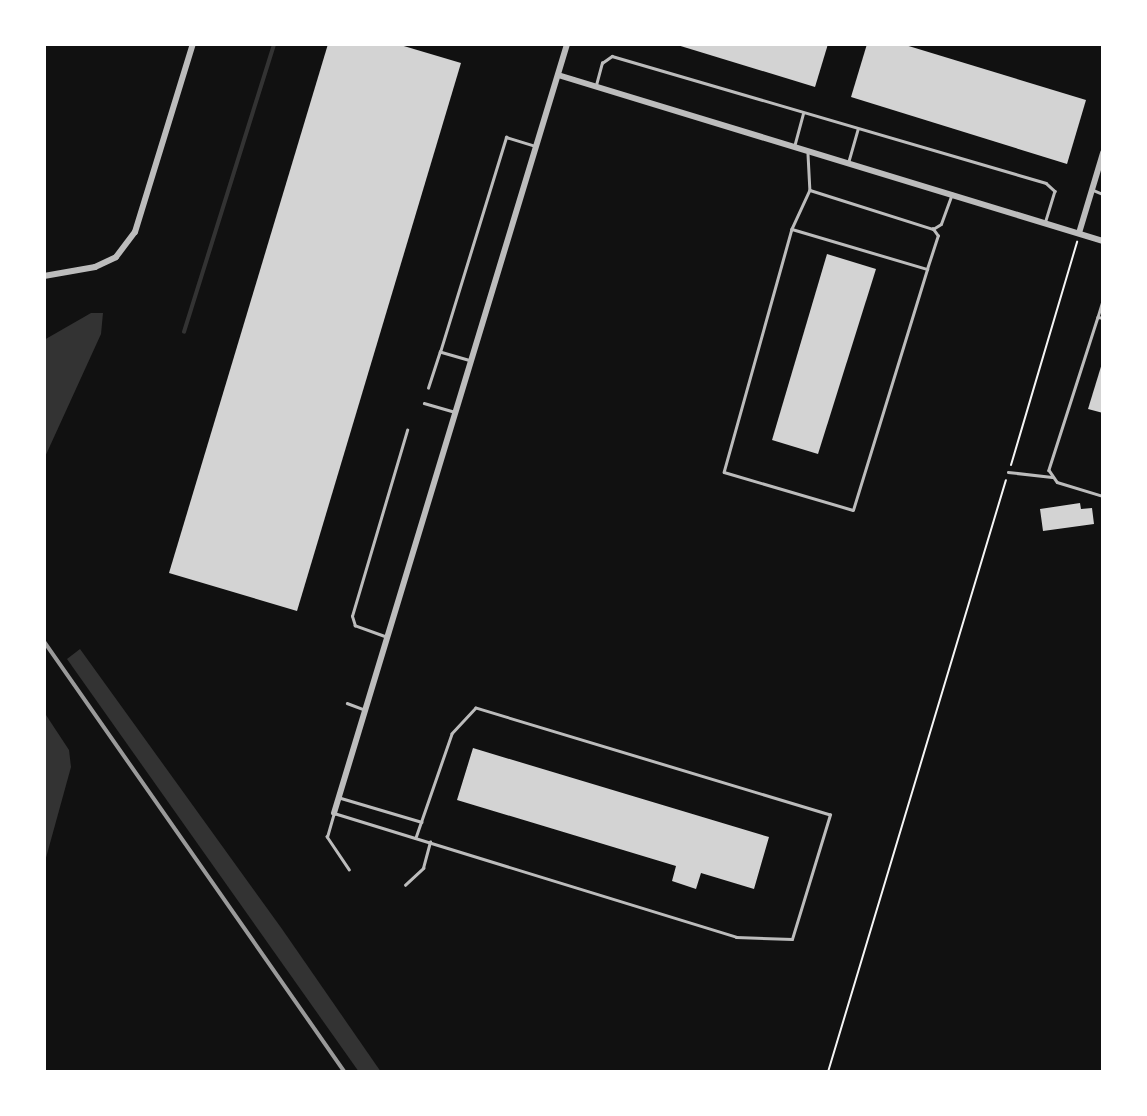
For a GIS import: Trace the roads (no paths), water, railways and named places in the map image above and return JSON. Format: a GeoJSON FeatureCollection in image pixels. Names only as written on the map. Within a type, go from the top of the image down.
{"type":"FeatureCollection","features":[{"type":"Feature","properties":{"kind":"street"},"geometry":{"type":"LineString","coordinates":[[44,276],[95,267],[116,257],[135,232],[193,44]]}},
{"type":"Feature","properties":{"kind":"street"},"geometry":{"type":"LineString","coordinates":[[334,813],[568,44]]}},
{"type":"Feature","properties":{"kind":"street"},"geometry":{"type":"LineString","coordinates":[[558,75],[1103,241]]}},
{"type":"Feature","properties":{"kind":"street"},"geometry":{"type":"LineString","coordinates":[[1079,233],[1103,153]]}},
{"type":"Feature","properties":{"kind":"lane"},"geometry":{"type":"LineString","coordinates":[[595,87],[602,63],[612,56],[1046,183],[1055,191],[1045,223]]}},
{"type":"Feature","properties":{"kind":"lane"},"geometry":{"type":"LineString","coordinates":[[794,147],[803,113]]}},
{"type":"Feature","properties":{"kind":"lane"},"geometry":{"type":"LineString","coordinates":[[848,163],[858,129]]}},
{"type":"Feature","properties":{"kind":"lane"},"geometry":{"type":"LineString","coordinates":[[428,388],[506,137],[536,147]]}},
{"type":"Feature","properties":{"kind":"lane"},"geometry":{"type":"LineString","coordinates":[[808,151],[810,190],[792,229],[724,472],[853,510],[938,236],[933,229],[810,190]]}},
{"type":"Feature","properties":{"kind":"lane"},"geometry":{"type":"LineString","coordinates":[[1092,190],[1103,194]]}},
{"type":"Feature","properties":{"kind":"lane"},"geometry":{"type":"LineString","coordinates":[[933,229],[941,224],[952,194]]}},
{"type":"Feature","properties":{"kind":"lane"},"geometry":{"type":"LineString","coordinates":[[792,229],[927,269]]}},
{"type":"Feature","properties":{"kind":"lane"},"geometry":{"type":"LineString","coordinates":[[1052,477],[1052,458],[1103,301]]}},
{"type":"Feature","properties":{"kind":"lane"},"geometry":{"type":"LineString","coordinates":[[1098,317],[1103,318]]}},
{"type":"Feature","properties":{"kind":"lane"},"geometry":{"type":"LineString","coordinates":[[440,352],[471,361]]}},
{"type":"Feature","properties":{"kind":"lane"},"geometry":{"type":"LineString","coordinates":[[424,403],[455,412]]}},
{"type":"Feature","properties":{"kind":"lane"},"geometry":{"type":"LineString","coordinates":[[387,638],[355,626],[352,616],[407,430]]}},
{"type":"Feature","properties":{"kind":"lane"},"geometry":{"type":"LineString","coordinates":[[1009,472],[1052,477],[1103,496]]}},
{"type":"Feature","properties":{"kind":"lane"},"geometry":{"type":"LineString","coordinates":[[347,703],[365,710]]}},
{"type":"Feature","properties":{"kind":"lane"},"geometry":{"type":"LineString","coordinates":[[349,870],[327,837],[334,813],[736,937],[792,939],[830,815],[476,708],[452,734],[416,838]]}},
{"type":"Feature","properties":{"kind":"lane"},"geometry":{"type":"LineString","coordinates":[[338,797],[422,822]]}},
{"type":"Feature","properties":{"kind":"lane"},"geometry":{"type":"LineString","coordinates":[[405,885],[423,868],[430,842]]}},
{"type":"Feature","properties":{"kind":"waterway"},"geometry":{"type":"LineString","coordinates":[[184,332],[274,44]]}},
{"type":"Feature","properties":{"kind":"railway"},"geometry":{"type":"LineString","coordinates":[[44,641],[345,1072]]}}]}
